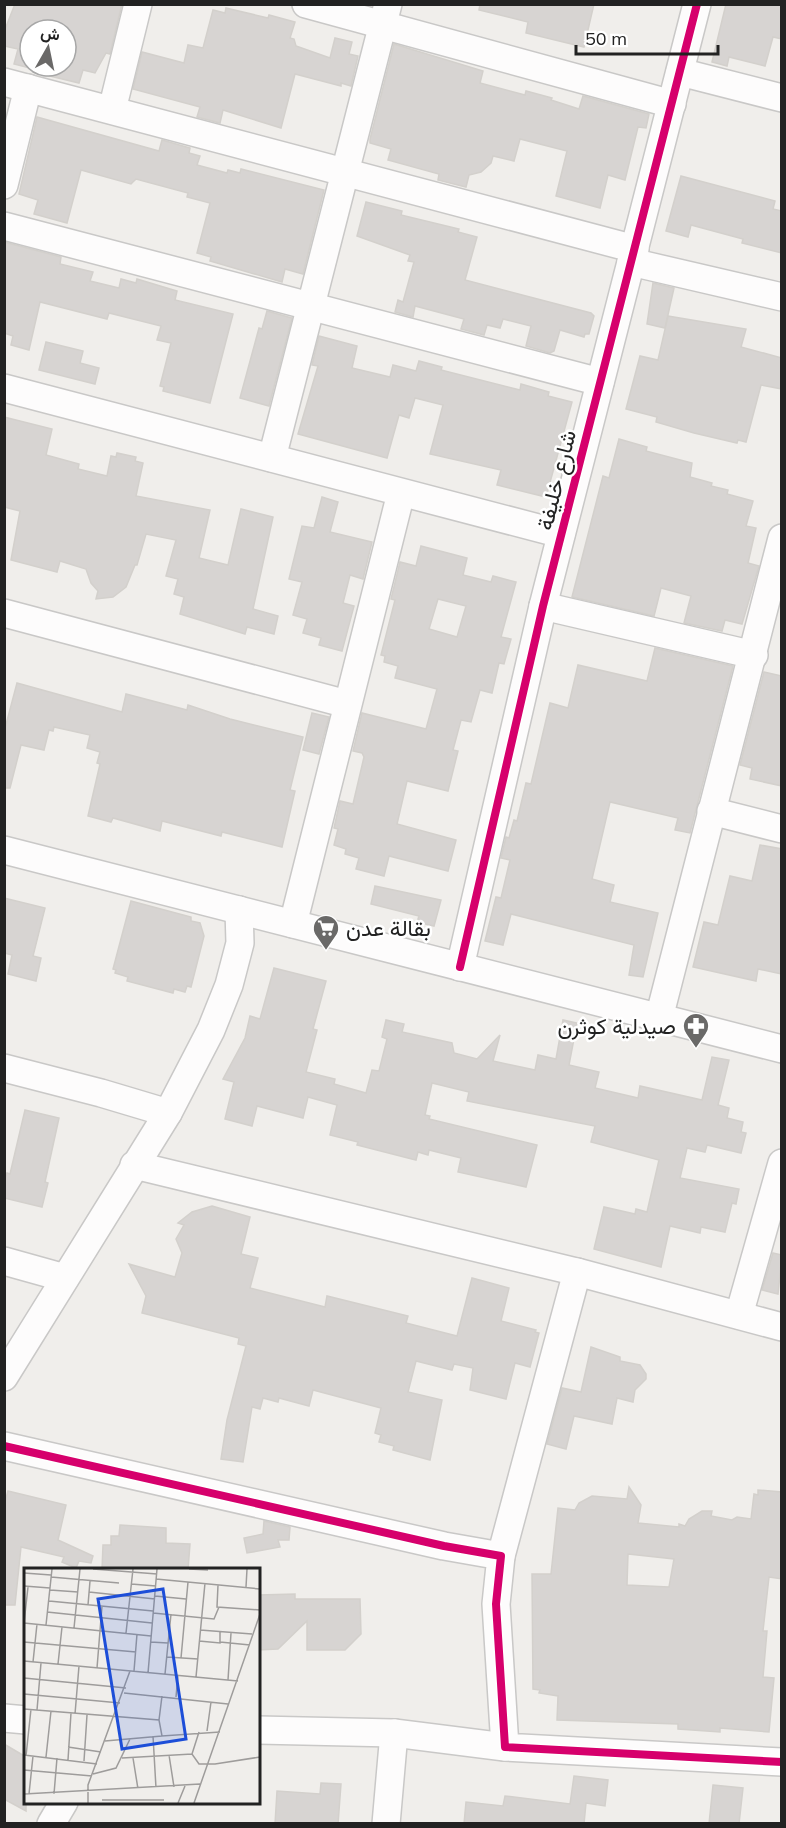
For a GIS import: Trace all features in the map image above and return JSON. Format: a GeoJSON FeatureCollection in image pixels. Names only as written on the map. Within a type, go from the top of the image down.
{"type":"FeatureCollection","features":[{"type":"Feature","properties":{"kind":"street"},"geometry":{"type":"LineString","coordinates":[[112,110],[138,4]]}},
{"type":"Feature","properties":{"kind":"street"},"geometry":{"type":"LineString","coordinates":[[306,4],[385,15],[672,104]]}},
{"type":"Feature","properties":{"kind":"street","name":"شارع خليفة"},"geometry":{"type":"LineString","coordinates":[[460,967],[543,606],[697,4]]}},
{"type":"Feature","properties":{"kind":"street"},"geometry":{"type":"LineString","coordinates":[[272,458],[385,15]]}},
{"type":"Feature","properties":{"kind":"street"},"geometry":{"type":"LineString","coordinates":[[680,72],[782,98]]}},
{"type":"Feature","properties":{"kind":"street"},"geometry":{"type":"LineString","coordinates":[[4,185],[16,85],[345,172],[782,297]]}},
{"type":"Feature","properties":{"kind":"street"},"geometry":{"type":"LineString","coordinates":[[4,226],[600,382]]}},
{"type":"Feature","properties":{"kind":"street"},"geometry":{"type":"LineString","coordinates":[[4,388],[561,534]]}},
{"type":"Feature","properties":{"kind":"street"},"geometry":{"type":"LineString","coordinates":[[293,924],[401,493]]}},
{"type":"Feature","properties":{"kind":"street"},"geometry":{"type":"LineString","coordinates":[[659,1018],[711,811],[754,655],[782,538]]}},
{"type":"Feature","properties":{"kind":"street"},"geometry":{"type":"LineString","coordinates":[[543,606],[754,655]]}},
{"type":"Feature","properties":{"kind":"street"},"geometry":{"type":"LineString","coordinates":[[4,613],[347,704]]}},
{"type":"Feature","properties":{"kind":"street"},"geometry":{"type":"LineString","coordinates":[[711,811],[782,829]]}},
{"type":"Feature","properties":{"kind":"street"},"geometry":{"type":"LineString","coordinates":[[4,850],[782,1049]]}},
{"type":"Feature","properties":{"kind":"street"},"geometry":{"type":"LineString","coordinates":[[4,1377],[168,1113],[211,1030],[229,985],[240,943],[239,910]]}},
{"type":"Feature","properties":{"kind":"street"},"geometry":{"type":"LineString","coordinates":[[4,1068],[168,1113]]}},
{"type":"Feature","properties":{"kind":"street"},"geometry":{"type":"LineString","coordinates":[[739,1315],[782,1163]]}},
{"type":"Feature","properties":{"kind":"street"},"geometry":{"type":"LineString","coordinates":[[134,1165],[577,1272],[782,1327]]}},
{"type":"Feature","properties":{"kind":"street"},"geometry":{"type":"LineString","coordinates":[[4,1261],[65,1278]]}},
{"type":"Feature","properties":{"kind":"street"},"geometry":{"type":"LineString","coordinates":[[505,1747],[496,1604],[501,1556],[577,1272]]}},
{"type":"Feature","properties":{"kind":"street"},"geometry":{"type":"LineString","coordinates":[[4,1446],[444,1546],[501,1556]]}},
{"type":"Feature","properties":{"kind":"street"},"geometry":{"type":"LineString","coordinates":[[4,1718],[24,1720]]}},
{"type":"Feature","properties":{"kind":"street"},"geometry":{"type":"LineString","coordinates":[[260,1730],[394,1733],[505,1747],[782,1762]]}},
{"type":"Feature","properties":{"kind":"street"},"geometry":{"type":"LineString","coordinates":[[386,1824],[394,1733]]}},
{"type":"Feature","properties":{"kind":"street"},"geometry":{"type":"LineString","coordinates":[[51,1824],[63,1804]]}},
{"type":"Feature","properties":{"kind":"building"},"geometry":{"type":"Polygon","coordinates":[[[15,4],[122,4],[110,54],[106,53],[95,73],[83,70],[79,83],[58,78],[78,78],[78,18],[18,18],[18,49],[4,46],[4,32],[15,4]]]}},
{"type":"Feature","properties":{"kind":"building"},"geometry":{"type":"Polygon","coordinates":[[[480,4],[594,4],[584,47],[526,33],[528,22],[479,10],[480,4]]]}},
{"type":"Feature","properties":{"kind":"building"},"geometry":{"type":"Polygon","coordinates":[[[726,4],[782,4],[782,39],[773,37],[765,66],[729,57],[727,66],[712,62],[726,4]]]}},
{"type":"Feature","properties":{"kind":"building"},"geometry":{"type":"Polygon","coordinates":[[[226,8],[295,22],[290,38],[294,39],[296,46],[330,58],[335,38],[352,42],[349,54],[358,56],[351,86],[341,83],[341,86],[295,74],[281,128],[223,110],[220,123],[197,117],[200,107],[133,89],[142,52],[184,63],[188,45],[203,48],[213,10],[225,13],[226,8]]]}},
{"type":"Feature","properties":{"kind":"building"},"geometry":{"type":"Polygon","coordinates":[[[394,44],[483,71],[480,83],[525,95],[526,91],[579,109],[583,96],[649,114],[646,128],[638,127],[625,180],[608,175],[600,208],[556,196],[567,151],[520,139],[514,161],[493,156],[491,163],[481,172],[469,175],[466,187],[438,180],[439,174],[388,160],[391,149],[370,143],[370,139],[394,44]]]}},
{"type":"Feature","properties":{"kind":"building"},"geometry":{"type":"Polygon","coordinates":[[[18,49],[18,65],[14,64],[18,49]]]}},
{"type":"Feature","properties":{"kind":"building"},"geometry":{"type":"Polygon","coordinates":[[[37,117],[159,151],[162,140],[190,148],[189,153],[200,156],[197,165],[227,173],[228,170],[240,173],[241,169],[324,190],[303,274],[285,269],[282,282],[210,261],[211,257],[197,253],[210,203],[187,197],[188,193],[136,179],[131,184],[81,170],[67,223],[34,214],[38,200],[19,194],[37,117]]]}},
{"type":"Feature","properties":{"kind":"building"},"geometry":{"type":"Polygon","coordinates":[[[681,176],[775,201],[773,209],[782,211],[782,253],[742,243],[743,239],[691,225],[688,237],[666,231],[681,176]]]}},
{"type":"Feature","properties":{"kind":"building"},"geometry":{"type":"Polygon","coordinates":[[[366,202],[402,211],[401,215],[459,229],[458,232],[477,237],[465,280],[591,313],[594,316],[589,334],[585,334],[584,337],[560,330],[554,351],[550,353],[526,346],[531,326],[503,319],[500,328],[487,325],[484,335],[461,329],[464,319],[415,306],[413,317],[395,312],[398,300],[403,302],[414,262],[408,261],[410,255],[357,236],[366,202]]]}},
{"type":"Feature","properties":{"kind":"building"},"geometry":{"type":"Polygon","coordinates":[[[4,242],[61,257],[60,264],[93,272],[90,281],[119,288],[121,279],[136,283],[137,279],[177,291],[175,300],[233,314],[210,403],[163,391],[164,387],[160,386],[171,343],[157,340],[161,326],[109,313],[107,319],[40,302],[29,350],[11,345],[13,336],[4,333],[4,242]]]}},
{"type":"Feature","properties":{"kind":"building"},"geometry":{"type":"Polygon","coordinates":[[[653,283],[674,288],[665,328],[647,324],[653,283]]]}},
{"type":"Feature","properties":{"kind":"building"},"geometry":{"type":"Polygon","coordinates":[[[267,311],[292,318],[269,406],[240,398],[259,328],[262,329],[267,311]]]}},
{"type":"Feature","properties":{"kind":"building"},"geometry":{"type":"Polygon","coordinates":[[[668,316],[746,329],[741,347],[782,358],[782,389],[761,385],[746,442],[738,440],[737,443],[694,433],[656,422],[657,417],[626,409],[640,356],[658,360],[668,316]]]}},
{"type":"Feature","properties":{"kind":"building"},"geometry":{"type":"Polygon","coordinates":[[[319,336],[357,346],[352,368],[390,377],[393,365],[416,371],[419,361],[442,367],[441,370],[520,390],[521,384],[549,392],[548,396],[572,402],[546,497],[497,485],[501,470],[430,454],[443,405],[415,398],[409,418],[399,415],[387,458],[298,434],[318,366],[312,365],[319,336]]]}},
{"type":"Feature","properties":{"kind":"building"},"geometry":{"type":"Polygon","coordinates":[[[46,342],[83,351],[80,363],[99,368],[95,384],[39,370],[46,342]]]}},
{"type":"Feature","properties":{"kind":"building"},"geometry":{"type":"Polygon","coordinates":[[[4,417],[52,429],[46,455],[79,464],[78,469],[107,476],[111,456],[116,457],[117,453],[136,457],[135,461],[143,463],[136,496],[210,510],[199,558],[228,565],[241,509],[273,517],[253,609],[278,616],[274,634],[247,627],[245,634],[180,614],[184,597],[174,594],[178,579],[166,576],[176,540],[146,534],[137,565],[126,587],[113,597],[96,599],[98,591],[91,583],[86,569],[60,561],[57,572],[11,560],[20,511],[4,507],[4,417]]]}},
{"type":"Feature","properties":{"kind":"building"},"geometry":{"type":"Polygon","coordinates":[[[619,439],[647,447],[646,451],[692,463],[690,477],[728,490],[727,494],[753,501],[746,526],[756,528],[748,563],[759,566],[742,624],[725,620],[722,631],[684,623],[691,596],[661,588],[654,616],[572,597],[603,476],[609,478],[619,439]]]}},
{"type":"Feature","properties":{"kind":"building"},"geometry":{"type":"Polygon","coordinates":[[[322,497],[338,502],[330,532],[372,542],[363,579],[350,575],[343,603],[354,606],[342,651],[319,645],[321,638],[303,633],[307,619],[293,615],[302,582],[289,579],[302,526],[314,528],[322,497]]]}},
{"type":"Feature","properties":{"kind":"building"},"geometry":{"type":"Polygon","coordinates":[[[421,546],[467,558],[463,575],[491,582],[493,576],[516,582],[501,637],[511,639],[504,664],[499,663],[492,693],[480,690],[471,722],[461,720],[453,750],[458,751],[448,791],[407,781],[397,824],[456,840],[448,871],[389,856],[384,876],[356,869],[359,858],[345,854],[346,849],[334,845],[338,829],[334,828],[340,801],[353,804],[364,757],[362,753],[353,751],[362,713],[426,729],[437,689],[395,678],[398,666],[384,662],[385,656],[381,655],[395,600],[391,599],[400,562],[416,566],[421,546]],[[438,599],[429,629],[457,637],[466,606],[438,599]]]}},
{"type":"Feature","properties":{"kind":"building"},"geometry":{"type":"Polygon","coordinates":[[[655,648],[733,666],[690,833],[675,830],[678,818],[610,802],[592,879],[614,885],[610,902],[658,913],[643,977],[629,975],[634,945],[511,914],[503,945],[485,941],[496,897],[501,898],[510,860],[501,858],[506,837],[509,838],[514,820],[517,821],[526,783],[531,784],[550,703],[568,708],[578,665],[647,681],[655,648]]]}},
{"type":"Feature","properties":{"kind":"building"},"geometry":{"type":"Polygon","coordinates":[[[764,672],[782,676],[782,786],[750,779],[752,768],[740,765],[764,672]]]}},
{"type":"Feature","properties":{"kind":"building"},"geometry":{"type":"Polygon","coordinates":[[[17,683],[122,712],[126,694],[187,710],[188,705],[230,719],[303,737],[290,790],[295,791],[282,847],[222,832],[221,836],[162,821],[160,831],[113,818],[111,822],[88,816],[100,764],[97,763],[100,752],[87,748],[90,735],[54,727],[53,731],[49,730],[44,750],[21,745],[10,788],[4,788],[4,732],[17,683]]]}},
{"type":"Feature","properties":{"kind":"building"},"geometry":{"type":"Polygon","coordinates":[[[312,713],[329,717],[319,754],[303,750],[312,713]]]}},
{"type":"Feature","properties":{"kind":"building"},"geometry":{"type":"Polygon","coordinates":[[[760,845],[782,849],[782,974],[758,969],[756,981],[693,967],[704,922],[718,925],[730,876],[752,881],[760,845]]]}},
{"type":"Feature","properties":{"kind":"building"},"geometry":{"type":"Polygon","coordinates":[[[375,886],[441,900],[434,926],[417,922],[419,916],[371,904],[375,886]]]}},
{"type":"Feature","properties":{"kind":"building"},"geometry":{"type":"Polygon","coordinates":[[[4,898],[45,908],[33,956],[41,958],[36,981],[8,974],[12,955],[4,953],[4,898]]]}},
{"type":"Feature","properties":{"kind":"building"},"geometry":{"type":"Polygon","coordinates":[[[131,901],[191,917],[191,921],[200,923],[204,936],[191,987],[187,986],[185,992],[174,989],[173,993],[127,981],[128,977],[115,973],[116,970],[113,969],[131,901]]]}},
{"type":"Feature","properties":{"kind":"building"},"geometry":{"type":"Polygon","coordinates":[[[274,968],[326,981],[313,1029],[317,1030],[306,1072],[335,1079],[334,1084],[366,1093],[372,1070],[379,1071],[387,1039],[382,1037],[386,1020],[404,1024],[402,1032],[452,1043],[454,1053],[477,1059],[500,1035],[493,1061],[535,1070],[538,1055],[556,1059],[563,1020],[577,1023],[569,1065],[599,1072],[595,1088],[638,1098],[640,1086],[702,1100],[712,1057],[729,1060],[718,1105],[729,1108],[727,1118],[743,1122],[741,1132],[746,1133],[741,1153],[707,1145],[705,1152],[687,1148],[680,1178],[739,1189],[736,1204],[732,1203],[725,1232],[701,1227],[700,1233],[670,1226],[661,1267],[594,1249],[604,1207],[635,1214],[636,1209],[647,1212],[659,1160],[591,1142],[595,1126],[467,1101],[469,1092],[432,1083],[425,1115],[430,1116],[429,1119],[537,1145],[526,1187],[458,1172],[461,1158],[429,1150],[428,1155],[418,1152],[416,1160],[357,1145],[358,1142],[330,1135],[337,1105],[308,1097],[303,1118],[257,1106],[252,1126],[225,1119],[234,1082],[223,1079],[245,1038],[250,1016],[260,1019],[274,968]]]}},
{"type":"Feature","properties":{"kind":"building"},"geometry":{"type":"Polygon","coordinates":[[[25,1110],[59,1118],[42,1207],[4,1198],[4,1182],[7,1173],[10,1174],[25,1110]]]}},
{"type":"Feature","properties":{"kind":"building"},"geometry":{"type":"Polygon","coordinates":[[[212,1206],[250,1217],[241,1254],[258,1258],[250,1288],[325,1307],[327,1296],[408,1316],[406,1323],[457,1336],[472,1278],[509,1288],[501,1321],[536,1330],[535,1332],[539,1333],[530,1367],[515,1363],[506,1399],[470,1390],[473,1368],[454,1364],[452,1370],[416,1361],[408,1392],[442,1400],[430,1460],[393,1450],[394,1446],[379,1442],[381,1435],[375,1433],[381,1408],[313,1390],[309,1406],[279,1398],[278,1402],[263,1398],[260,1409],[252,1407],[243,1462],[221,1459],[227,1420],[246,1346],[238,1344],[239,1338],[142,1313],[146,1296],[129,1264],[175,1277],[182,1253],[176,1239],[184,1225],[178,1223],[192,1212],[212,1206]]]}},
{"type":"Feature","properties":{"kind":"building"},"geometry":{"type":"Polygon","coordinates":[[[773,1253],[782,1255],[778,1294],[762,1290],[773,1253]]]}},
{"type":"Feature","properties":{"kind":"building"},"geometry":{"type":"Polygon","coordinates":[[[591,1347],[620,1357],[620,1361],[640,1365],[646,1374],[646,1379],[635,1390],[633,1402],[617,1398],[612,1424],[574,1416],[566,1449],[547,1444],[562,1388],[581,1392],[591,1347]]]}},
{"type":"Feature","properties":{"kind":"building"},"geometry":{"type":"Polygon","coordinates":[[[629,1487],[641,1505],[638,1523],[679,1527],[679,1524],[685,1526],[689,1519],[702,1511],[712,1511],[711,1516],[732,1520],[737,1517],[751,1519],[754,1494],[758,1495],[758,1490],[782,1492],[782,1579],[769,1577],[763,1631],[767,1631],[763,1677],[774,1678],[769,1732],[720,1728],[720,1732],[678,1729],[678,1724],[557,1720],[558,1696],[539,1693],[540,1690],[533,1689],[532,1574],[551,1574],[558,1508],[575,1510],[579,1503],[592,1496],[627,1499],[629,1487]],[[628,1554],[627,1585],[669,1587],[674,1559],[628,1554]]]}},
{"type":"Feature","properties":{"kind":"building"},"geometry":{"type":"Polygon","coordinates":[[[8,1491],[66,1505],[58,1540],[93,1556],[91,1563],[79,1561],[76,1568],[62,1562],[64,1557],[21,1547],[15,1605],[4,1605],[4,1505],[8,1491]]]}},
{"type":"Feature","properties":{"kind":"building"},"geometry":{"type":"Polygon","coordinates":[[[264,1521],[290,1527],[289,1540],[278,1540],[280,1547],[247,1553],[244,1538],[263,1534],[264,1521]]]}},
{"type":"Feature","properties":{"kind":"building"},"geometry":{"type":"Polygon","coordinates":[[[120,1525],[166,1528],[166,1543],[190,1544],[188,1568],[102,1568],[103,1545],[111,1545],[111,1536],[119,1536],[120,1525]]]}},
{"type":"Feature","properties":{"kind":"building"},"geometry":{"type":"Polygon","coordinates":[[[295,1594],[295,1599],[360,1599],[361,1634],[345,1650],[307,1650],[307,1621],[278,1649],[260,1650],[260,1595],[295,1594]]]}},
{"type":"Feature","properties":{"kind":"building"},"geometry":{"type":"Polygon","coordinates":[[[4,1744],[24,1756],[26,1811],[4,1799],[4,1744]]]}},
{"type":"Feature","properties":{"kind":"building"},"geometry":{"type":"Polygon","coordinates":[[[574,1776],[608,1780],[605,1806],[586,1803],[584,1824],[464,1824],[466,1802],[503,1806],[505,1796],[570,1804],[574,1776]]]}},
{"type":"Feature","properties":{"kind":"building"},"geometry":{"type":"Polygon","coordinates":[[[321,1783],[341,1784],[338,1824],[275,1824],[277,1791],[320,1794],[321,1783]]]}},
{"type":"Feature","properties":{"kind":"building"},"geometry":{"type":"Polygon","coordinates":[[[713,1785],[743,1788],[739,1824],[709,1824],[713,1785]]]}},
{"type":"Feature","properties":{"kind":"cycle path"},"geometry":{"type":"LineString","coordinates":[[460,967],[543,606],[697,4]]}},
{"type":"Feature","properties":{"kind":"cycle path"},"geometry":{"type":"LineString","coordinates":[[4,1446],[444,1546],[501,1556],[496,1604],[505,1747],[782,1762]]}},
{"type":"Feature","properties":{"kind":"place","name":"بقالة عدن"},"geometry":{"type":"Point","coordinates":[326,951]}},
{"type":"Feature","properties":{"kind":"place","name":"صيدلية كوثرن"},"geometry":{"type":"Point","coordinates":[696,1049]}}]}
